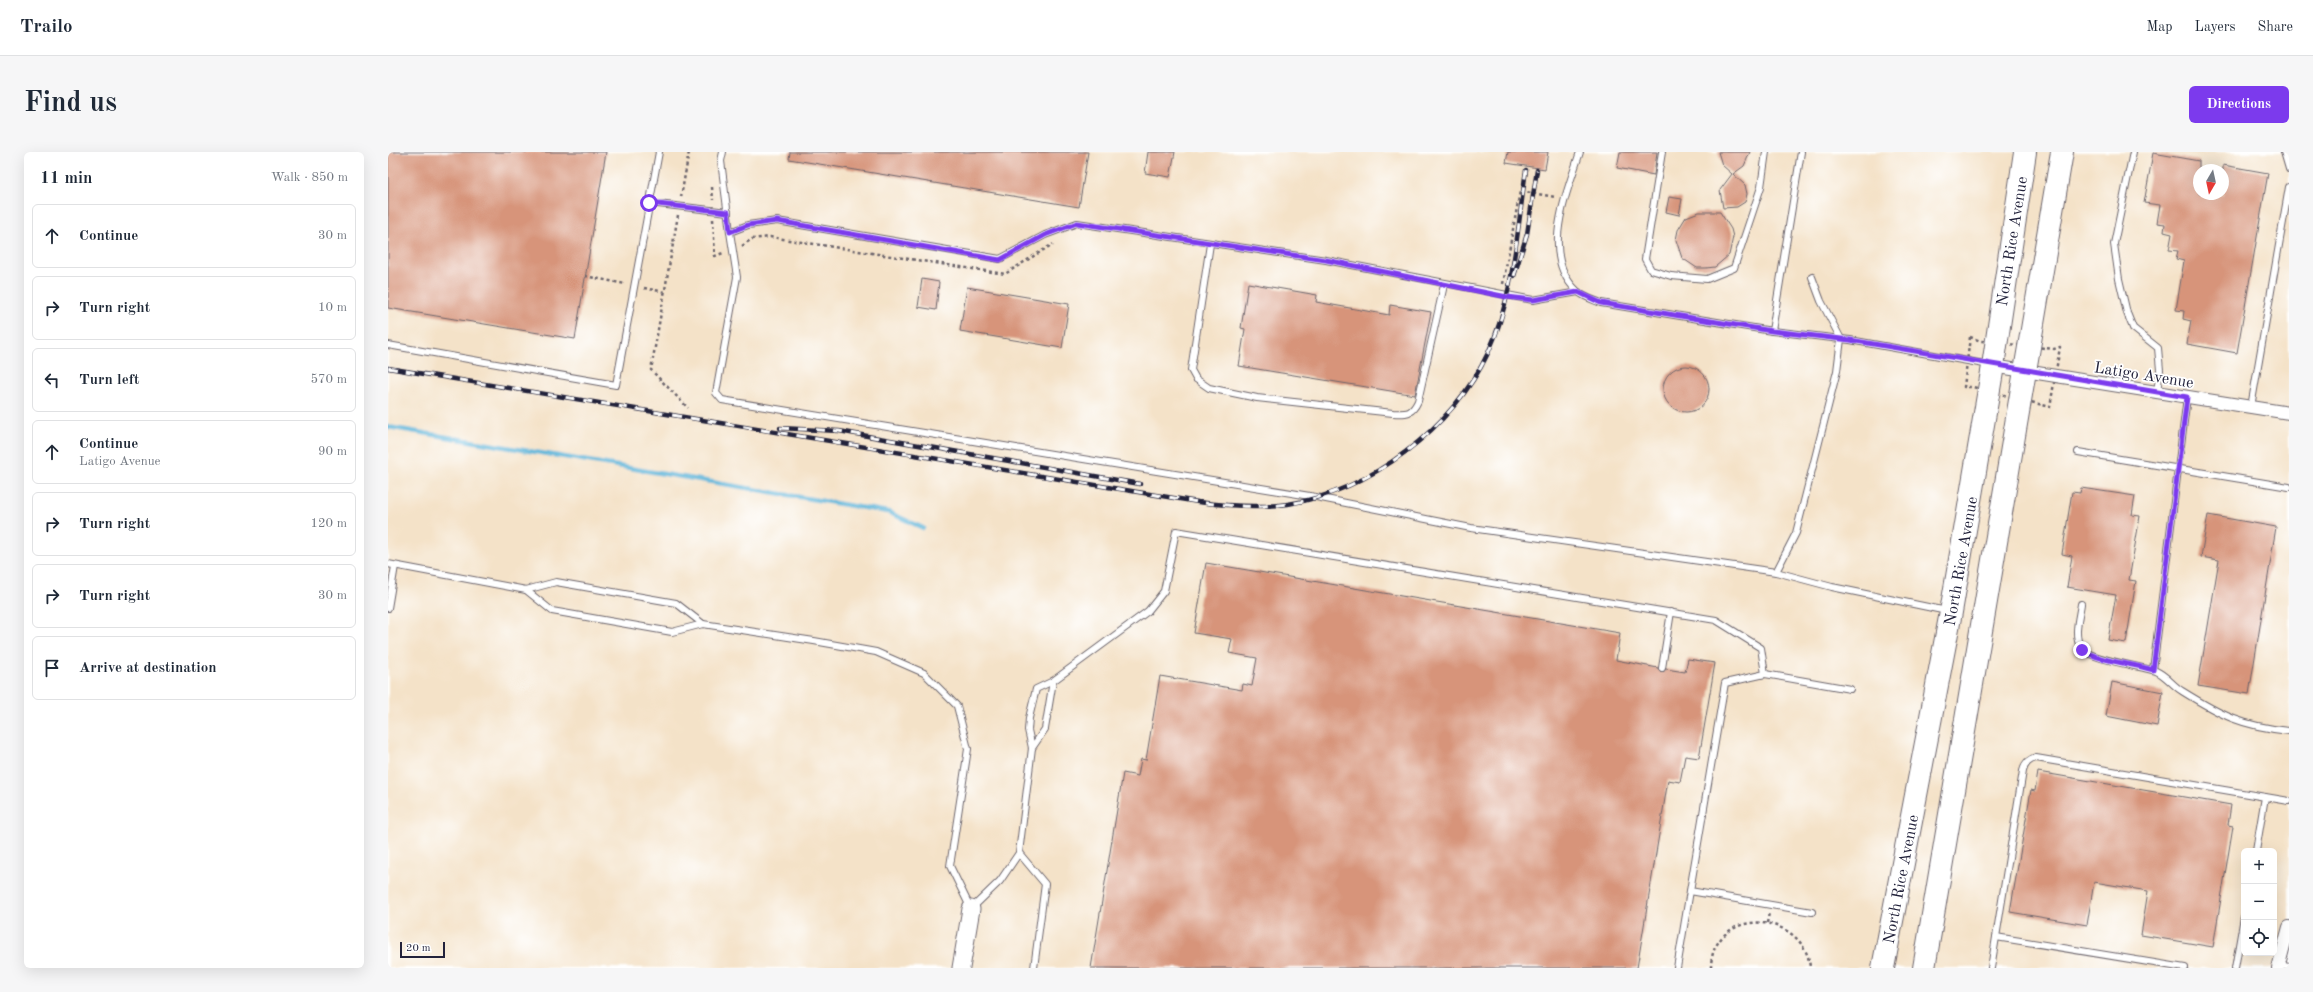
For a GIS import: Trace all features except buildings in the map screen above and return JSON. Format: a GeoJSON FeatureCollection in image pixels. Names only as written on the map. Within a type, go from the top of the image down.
{"type":"FeatureCollection","features":[{"type":"Feature","properties":{"kind":"highway","name":"North Rice Avenue"},"geometry":{"type":"LineString","coordinates":[[1883,968],[1951,612],[1993,366],[2025,152]]}},
{"type":"Feature","properties":{"kind":"highway","name":"North Rice Avenue"},"geometry":{"type":"LineString","coordinates":[[1924,968],[2062,152]]}},
{"type":"Feature","properties":{"kind":"street","name":"Latigo Avenue"},"geometry":{"type":"LineString","coordinates":[[1993,366],[2251,407],[2288,410]]}},
{"type":"Feature","properties":{"kind":"street"},"geometry":{"type":"LineString","coordinates":[[962,968],[971,909]]}},
{"type":"Feature","properties":{"kind":"street"},"geometry":{"type":"LineString","coordinates":[[2282,967],[2289,927]]}},
{"type":"Feature","properties":{"kind":"lane"},"geometry":{"type":"LineString","coordinates":[[388,345],[616,385],[659,152]]}},
{"type":"Feature","properties":{"kind":"lane"},"geometry":{"type":"LineString","coordinates":[[723,152],[721,161],[737,277],[716,393],[722,400],[1316,497],[1471,528],[1776,572],[1912,605],[1951,612]]}},
{"type":"Feature","properties":{"kind":"lane"},"geometry":{"type":"LineString","coordinates":[[1580,152],[1562,211],[1558,257],[1566,278],[1578,292],[1601,303],[1772,331],[1841,339],[1993,366]]}},
{"type":"Feature","properties":{"kind":"lane"},"geometry":{"type":"LineString","coordinates":[[1662,152],[1645,260],[1650,270],[1671,276],[1707,280],[1734,268],[1761,188],[1766,152]]}},
{"type":"Feature","properties":{"kind":"lane"},"geometry":{"type":"LineString","coordinates":[[1772,331],[1801,152]]}},
{"type":"Feature","properties":{"kind":"lane"},"geometry":{"type":"LineString","coordinates":[[2133,152],[2114,244],[2119,279],[2127,313],[2133,328],[2158,348],[2160,370],[2157,392]]}},
{"type":"Feature","properties":{"kind":"lane"},"geometry":{"type":"LineString","coordinates":[[2284,152],[2289,169]]}},
{"type":"Feature","properties":{"kind":"lane"},"geometry":{"type":"LineString","coordinates":[[2251,407],[2289,186]]}},
{"type":"Feature","properties":{"kind":"lane"},"geometry":{"type":"LineString","coordinates":[[649,203],[728,212]]}},
{"type":"Feature","properties":{"kind":"lane"},"geometry":{"type":"LineString","coordinates":[[730,232],[748,225],[777,221],[1000,260],[1045,235],[1077,223],[1210,244],[1326,260],[1533,300],[1578,292]]}},
{"type":"Feature","properties":{"kind":"lane"},"geometry":{"type":"LineString","coordinates":[[1210,244],[1190,370],[1196,379],[1209,388],[1257,398],[1393,413],[1408,414],[1413,411],[1418,401],[1444,284]]}},
{"type":"Feature","properties":{"kind":"lane"},"geometry":{"type":"LineString","coordinates":[[1776,572],[1796,533],[1836,371],[1841,339],[1821,301],[1812,277]]}},
{"type":"Feature","properties":{"kind":"lane"},"geometry":{"type":"LineString","coordinates":[[2153,670],[2187,397]]}},
{"type":"Feature","properties":{"kind":"lane"},"geometry":{"type":"LineString","coordinates":[[2078,452],[2289,487]]}},
{"type":"Feature","properties":{"kind":"lane"},"geometry":{"type":"LineString","coordinates":[[526,590],[552,611],[672,632],[703,624],[876,652],[924,673],[957,706],[968,749],[950,866],[971,909],[1000,881],[1019,853],[1032,748],[1028,730],[1036,689],[1053,681],[1148,611],[1164,591],[1176,531],[1716,620],[1761,648],[1765,674]]}},
{"type":"Feature","properties":{"kind":"lane"},"geometry":{"type":"LineString","coordinates":[[388,564],[526,590],[556,582],[676,602],[703,624]]}},
{"type":"Feature","properties":{"kind":"lane"},"geometry":{"type":"LineString","coordinates":[[388,608],[395,566]]}},
{"type":"Feature","properties":{"kind":"lane"},"geometry":{"type":"LineString","coordinates":[[2081,604],[2077,637],[2082,650],[2094,657],[2140,665],[2159,672],[2177,688],[2219,714],[2257,727],[2289,731]]}},
{"type":"Feature","properties":{"kind":"lane"},"geometry":{"type":"LineString","coordinates":[[1662,668],[1671,612]]}},
{"type":"Feature","properties":{"kind":"lane"},"geometry":{"type":"LineString","coordinates":[[1677,968],[1725,683],[1765,674],[1850,689]]}},
{"type":"Feature","properties":{"kind":"lane"},"geometry":{"type":"LineString","coordinates":[[1032,748],[1046,729],[1053,681]]}},
{"type":"Feature","properties":{"kind":"lane"},"geometry":{"type":"LineString","coordinates":[[1991,968],[2023,771],[2027,762],[2031,759],[2036,758],[2289,802]]}},
{"type":"Feature","properties":{"kind":"lane"},"geometry":{"type":"LineString","coordinates":[[2257,848],[2265,798]]}},
{"type":"Feature","properties":{"kind":"lane"},"geometry":{"type":"LineString","coordinates":[[1019,853],[1045,884],[1034,968]]}},
{"type":"Feature","properties":{"kind":"lane"},"geometry":{"type":"LineString","coordinates":[[1690,891],[1812,912]]}},
{"type":"Feature","properties":{"kind":"lane"},"geometry":{"type":"LineString","coordinates":[[2235,968],[2243,920]]}},
{"type":"Feature","properties":{"kind":"lane"},"geometry":{"type":"LineString","coordinates":[[1996,937],[2185,968]]}},
{"type":"Feature","properties":{"kind":"path"},"geometry":{"type":"LineString","coordinates":[[688,152],[651,370],[688,408]]}},
{"type":"Feature","properties":{"kind":"path"},"geometry":{"type":"LineString","coordinates":[[712,184],[715,256],[752,239],[770,236],[1005,274],[1055,243]]}},
{"type":"Feature","properties":{"kind":"path"},"geometry":{"type":"LineString","coordinates":[[1501,295],[1520,191],[1555,197],[1558,189]]}},
{"type":"Feature","properties":{"kind":"path"},"geometry":{"type":"LineString","coordinates":[[1711,968],[1715,949],[1725,936],[1742,925],[1754,922],[1774,924],[1790,931],[1806,952],[1810,968]]}},
{"type":"Feature","properties":{"kind":"waterway"},"geometry":{"type":"LineString","coordinates":[[388,427],[888,512],[923,528]]}},
{"type":"Feature","properties":{"kind":"railway"},"geometry":{"type":"LineString","coordinates":[[388,368],[1198,502],[1243,506],[1288,504],[1318,497],[1349,486],[1406,452],[1431,430],[1454,406],[1473,380],[1488,353],[1497,332],[1504,309],[1517,240],[1526,170]]}},
{"type":"Feature","properties":{"kind":"railway"},"geometry":{"type":"LineString","coordinates":[[1514,276],[1527,234],[1537,170]]}},
{"type":"Feature","properties":{"kind":"railway"},"geometry":{"type":"LineString","coordinates":[[780,428],[839,431],[1140,484]]}},
{"type":"Feature","properties":{"kind":"route"},"geometry":{"type":"LineString","coordinates":[[649,203],[728,212],[730,232],[748,225],[777,221],[1000,260],[1019,251],[1045,235],[1077,223],[1210,244],[1326,260],[1507,297],[1533,300],[1578,292],[1601,303],[1772,331],[1850,340],[2025,371],[2187,397],[2166,554],[2153,670],[2140,665],[2094,657],[2082,650]]}}]}
